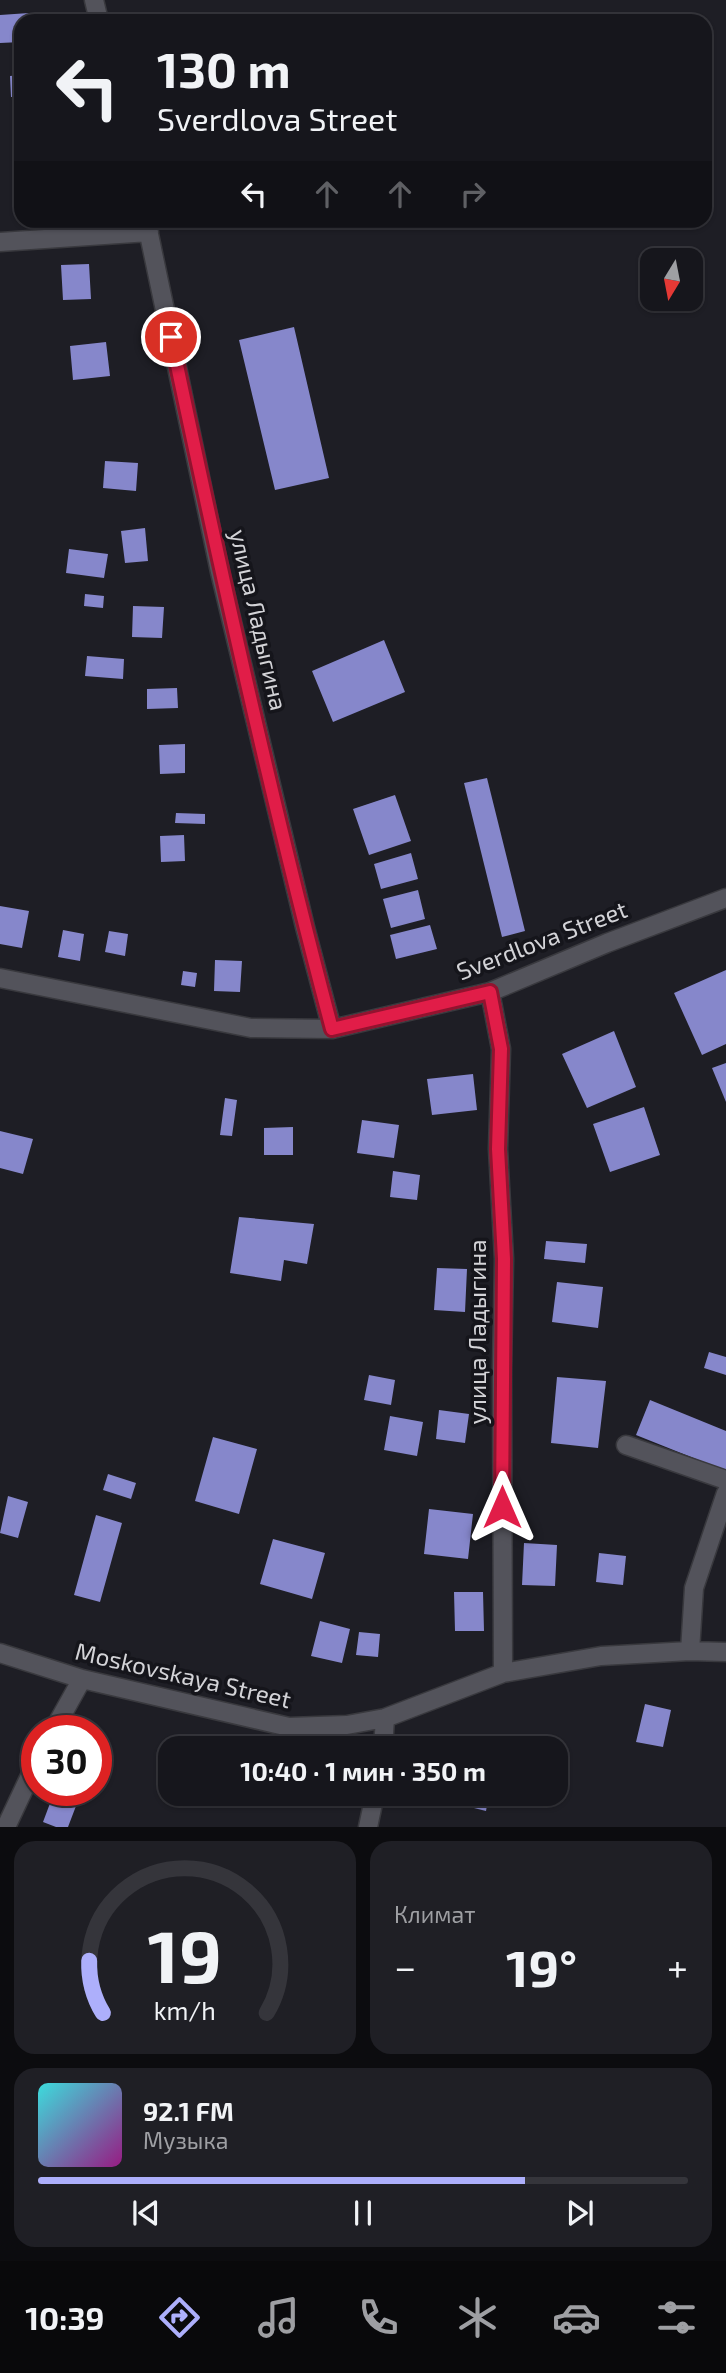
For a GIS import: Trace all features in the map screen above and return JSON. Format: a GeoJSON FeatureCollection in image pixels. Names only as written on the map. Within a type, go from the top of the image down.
{"type":"FeatureCollection","features":[{"type":"Feature","properties":{"kind":"street"},"geometry":{"type":"LineString","coordinates":[[0,242],[129,228]]}},
{"type":"Feature","properties":{"kind":"street","name":"улица Ладыгина"},"geometry":{"type":"LineString","coordinates":[[147,228],[220,572],[332,1029]]}},
{"type":"Feature","properties":{"kind":"street","name":"Sverdlova Street"},"geometry":{"type":"LineString","coordinates":[[0,978],[251,1028],[332,1029],[490,992],[607,943],[726,898]]}},
{"type":"Feature","properties":{"kind":"street","name":"улица Ладыгина"},"geometry":{"type":"LineString","coordinates":[[490,992],[501,1049],[498,1149],[504,1259],[503,1673]]}},
{"type":"Feature","properties":{"kind":"street"},"geometry":{"type":"LineString","coordinates":[[626,1445],[726,1480]]}},
{"type":"Feature","properties":{"kind":"street"},"geometry":{"type":"LineString","coordinates":[[690,1651],[694,1588],[726,1493]]}},
{"type":"Feature","properties":{"kind":"street","name":"Moskovskaya Street"},"geometry":{"type":"LineString","coordinates":[[0,1653],[82,1679],[289,1727],[347,1725],[385,1718],[503,1673],[601,1656],[690,1651],[726,1652]]}},
{"type":"Feature","properties":{"kind":"street"},"geometry":{"type":"LineString","coordinates":[[62,1715],[82,1679]]}},
{"type":"Feature","properties":{"kind":"street"},"geometry":{"type":"LineString","coordinates":[[384,1736],[385,1718]]}},
{"type":"Feature","properties":{"kind":"street"},"geometry":{"type":"LineString","coordinates":[[6,1827],[21,1795]]}},
{"type":"Feature","properties":{"kind":"street"},"geometry":{"type":"LineString","coordinates":[[368,1827],[372,1806]]}},
{"type":"Feature","properties":{"kind":"building"},"geometry":{"type":"Polygon","coordinates":[[[14,14],[14,42],[0,43],[0,15],[14,14]]]}},
{"type":"Feature","properties":{"kind":"building"},"geometry":{"type":"Polygon","coordinates":[[[10,76],[14,76],[14,97],[11,97],[10,76]]]}},
{"type":"Feature","properties":{"kind":"building"},"geometry":{"type":"Polygon","coordinates":[[[89,264],[91,299],[63,300],[61,265],[89,264]]]}},
{"type":"Feature","properties":{"kind":"building"},"geometry":{"type":"Polygon","coordinates":[[[294,327],[329,478],[275,490],[239,340],[294,327]]]}},
{"type":"Feature","properties":{"kind":"building"},"geometry":{"type":"Polygon","coordinates":[[[106,342],[110,376],[73,380],[70,346],[106,342]]]}},
{"type":"Feature","properties":{"kind":"building"},"geometry":{"type":"Polygon","coordinates":[[[105,461],[138,463],[136,491],[103,488],[105,461]]]}},
{"type":"Feature","properties":{"kind":"building"},"geometry":{"type":"Polygon","coordinates":[[[145,528],[148,561],[125,563],[121,531],[145,528]]]}},
{"type":"Feature","properties":{"kind":"building"},"geometry":{"type":"Polygon","coordinates":[[[69,549],[108,554],[104,578],[66,573],[69,549]]]}},
{"type":"Feature","properties":{"kind":"building"},"geometry":{"type":"Polygon","coordinates":[[[85,594],[104,596],[103,608],[84,606],[85,594]]]}},
{"type":"Feature","properties":{"kind":"building"},"geometry":{"type":"Polygon","coordinates":[[[133,606],[164,607],[162,638],[132,637],[133,606]]]}},
{"type":"Feature","properties":{"kind":"building"},"geometry":{"type":"Polygon","coordinates":[[[384,640],[405,692],[333,722],[312,671],[384,640]]]}},
{"type":"Feature","properties":{"kind":"building"},"geometry":{"type":"Polygon","coordinates":[[[87,656],[124,659],[123,679],[85,676],[87,656]]]}},
{"type":"Feature","properties":{"kind":"building"},"geometry":{"type":"Polygon","coordinates":[[[177,688],[178,708],[147,709],[147,689],[177,688]]]}},
{"type":"Feature","properties":{"kind":"building"},"geometry":{"type":"Polygon","coordinates":[[[185,744],[185,773],[160,774],[159,745],[185,744]]]}},
{"type":"Feature","properties":{"kind":"building"},"geometry":{"type":"Polygon","coordinates":[[[487,778],[525,931],[502,937],[464,783],[487,778]]]}},
{"type":"Feature","properties":{"kind":"building"},"geometry":{"type":"Polygon","coordinates":[[[395,795],[411,841],[369,855],[353,809],[395,795]]]}},
{"type":"Feature","properties":{"kind":"building"},"geometry":{"type":"Polygon","coordinates":[[[176,813],[205,814],[205,824],[175,823],[176,813]]]}},
{"type":"Feature","properties":{"kind":"building"},"geometry":{"type":"Polygon","coordinates":[[[184,835],[185,861],[161,862],[160,836],[184,835]]]}},
{"type":"Feature","properties":{"kind":"building"},"geometry":{"type":"Polygon","coordinates":[[[411,853],[418,879],[381,889],[374,864],[411,853]]]}},
{"type":"Feature","properties":{"kind":"building"},"geometry":{"type":"Polygon","coordinates":[[[418,890],[425,919],[391,928],[383,899],[418,890]]]}},
{"type":"Feature","properties":{"kind":"building"},"geometry":{"type":"Polygon","coordinates":[[[0,906],[29,911],[22,948],[0,944],[0,906]]]}},
{"type":"Feature","properties":{"kind":"building"},"geometry":{"type":"Polygon","coordinates":[[[430,925],[437,949],[396,959],[390,935],[430,925]]]}},
{"type":"Feature","properties":{"kind":"building"},"geometry":{"type":"Polygon","coordinates":[[[63,930],[84,934],[80,961],[58,957],[63,930]]]}},
{"type":"Feature","properties":{"kind":"building"},"geometry":{"type":"Polygon","coordinates":[[[109,931],[128,934],[125,956],[105,952],[109,931]]]}},
{"type":"Feature","properties":{"kind":"building"},"geometry":{"type":"Polygon","coordinates":[[[215,960],[242,961],[240,992],[214,991],[215,960]]]}},
{"type":"Feature","properties":{"kind":"building"},"geometry":{"type":"Polygon","coordinates":[[[726,970],[726,1044],[702,1055],[674,993],[726,970]]]}},
{"type":"Feature","properties":{"kind":"building"},"geometry":{"type":"Polygon","coordinates":[[[183,971],[197,973],[195,987],[181,985],[183,971]]]}},
{"type":"Feature","properties":{"kind":"building"},"geometry":{"type":"Polygon","coordinates":[[[614,1031],[636,1087],[587,1108],[562,1054],[614,1031]]]}},
{"type":"Feature","properties":{"kind":"building"},"geometry":{"type":"Polygon","coordinates":[[[726,1063],[726,1102],[712,1068],[726,1063]]]}},
{"type":"Feature","properties":{"kind":"building"},"geometry":{"type":"Polygon","coordinates":[[[473,1074],[477,1110],[432,1115],[427,1079],[473,1074]]]}},
{"type":"Feature","properties":{"kind":"building"},"geometry":{"type":"Polygon","coordinates":[[[225,1098],[237,1100],[232,1136],[220,1135],[225,1098]]]}},
{"type":"Feature","properties":{"kind":"building"},"geometry":{"type":"Polygon","coordinates":[[[644,1107],[660,1155],[610,1172],[593,1124],[644,1107]]]}},
{"type":"Feature","properties":{"kind":"building"},"geometry":{"type":"Polygon","coordinates":[[[362,1120],[399,1125],[394,1158],[357,1153],[362,1120]]]}},
{"type":"Feature","properties":{"kind":"building"},"geometry":{"type":"Polygon","coordinates":[[[293,1127],[293,1155],[264,1155],[264,1128],[293,1127]]]}},
{"type":"Feature","properties":{"kind":"building"},"geometry":{"type":"Polygon","coordinates":[[[0,1131],[33,1139],[23,1174],[0,1168],[0,1131]]]}},
{"type":"Feature","properties":{"kind":"building"},"geometry":{"type":"Polygon","coordinates":[[[393,1171],[420,1175],[417,1200],[390,1197],[393,1171]]]}},
{"type":"Feature","properties":{"kind":"building"},"geometry":{"type":"Polygon","coordinates":[[[239,1217],[314,1224],[307,1264],[284,1260],[281,1281],[230,1273],[239,1217]]]}},
{"type":"Feature","properties":{"kind":"building"},"geometry":{"type":"Polygon","coordinates":[[[546,1241],[587,1244],[585,1263],[544,1259],[546,1241]]]}},
{"type":"Feature","properties":{"kind":"building"},"geometry":{"type":"Polygon","coordinates":[[[437,1268],[467,1269],[465,1312],[434,1310],[437,1268]]]}},
{"type":"Feature","properties":{"kind":"building"},"geometry":{"type":"Polygon","coordinates":[[[557,1282],[603,1287],[598,1328],[552,1322],[557,1282]]]}},
{"type":"Feature","properties":{"kind":"building"},"geometry":{"type":"Polygon","coordinates":[[[709,1352],[726,1357],[726,1375],[704,1368],[709,1352]]]}},
{"type":"Feature","properties":{"kind":"building"},"geometry":{"type":"Polygon","coordinates":[[[369,1375],[395,1380],[391,1405],[364,1400],[369,1375]]]}},
{"type":"Feature","properties":{"kind":"building"},"geometry":{"type":"Polygon","coordinates":[[[557,1377],[606,1381],[598,1448],[551,1443],[557,1377]]]}},
{"type":"Feature","properties":{"kind":"building"},"geometry":{"type":"Polygon","coordinates":[[[650,1400],[726,1431],[726,1471],[636,1435],[650,1400]]]}},
{"type":"Feature","properties":{"kind":"building"},"geometry":{"type":"Polygon","coordinates":[[[439,1410],[469,1414],[465,1443],[436,1439],[439,1410]]]}},
{"type":"Feature","properties":{"kind":"building"},"geometry":{"type":"Polygon","coordinates":[[[390,1416],[423,1422],[417,1456],[384,1450],[390,1416]]]}},
{"type":"Feature","properties":{"kind":"building"},"geometry":{"type":"Polygon","coordinates":[[[213,1437],[257,1449],[239,1514],[195,1501],[213,1437]]]}},
{"type":"Feature","properties":{"kind":"building"},"geometry":{"type":"Polygon","coordinates":[[[108,1474],[136,1483],[131,1499],[103,1490],[108,1474]]]}},
{"type":"Feature","properties":{"kind":"building"},"geometry":{"type":"Polygon","coordinates":[[[8,1496],[28,1502],[18,1538],[0,1533],[8,1496]]]}},
{"type":"Feature","properties":{"kind":"building"},"geometry":{"type":"Polygon","coordinates":[[[429,1509],[473,1514],[468,1559],[424,1554],[429,1509]]]}},
{"type":"Feature","properties":{"kind":"building"},"geometry":{"type":"Polygon","coordinates":[[[96,1515],[122,1523],[100,1602],[74,1595],[96,1515]]]}},
{"type":"Feature","properties":{"kind":"building"},"geometry":{"type":"Polygon","coordinates":[[[273,1539],[325,1553],[312,1599],[260,1584],[273,1539]]]}},
{"type":"Feature","properties":{"kind":"building"},"geometry":{"type":"Polygon","coordinates":[[[524,1543],[557,1545],[555,1586],[522,1585],[524,1543]]]}},
{"type":"Feature","properties":{"kind":"building"},"geometry":{"type":"Polygon","coordinates":[[[599,1553],[626,1556],[623,1585],[596,1582],[599,1553]]]}},
{"type":"Feature","properties":{"kind":"building"},"geometry":{"type":"Polygon","coordinates":[[[454,1592],[483,1592],[484,1631],[455,1631],[454,1592]]]}},
{"type":"Feature","properties":{"kind":"building"},"geometry":{"type":"Polygon","coordinates":[[[320,1621],[350,1629],[342,1663],[311,1656],[320,1621]]]}},
{"type":"Feature","properties":{"kind":"building"},"geometry":{"type":"Polygon","coordinates":[[[359,1632],[380,1634],[378,1657],[356,1655],[359,1632]]]}},
{"type":"Feature","properties":{"kind":"building"},"geometry":{"type":"Polygon","coordinates":[[[645,1704],[671,1710],[663,1747],[636,1742],[645,1704]]]}},
{"type":"Feature","properties":{"kind":"building"},"geometry":{"type":"Polygon","coordinates":[[[49,1806],[76,1806],[68,1827],[56,1827],[43,1822],[49,1806]]]}},
{"type":"Feature","properties":{"kind":"building"},"geometry":{"type":"Polygon","coordinates":[[[466,1806],[487,1806],[486,1811],[466,1806]]]}},
{"type":"Feature","properties":{"kind":"route"},"geometry":{"type":"LineString","coordinates":[[171,337],[220,572],[332,1029],[490,992],[501,1049],[498,1149],[504,1259],[502,1507]]}}]}
